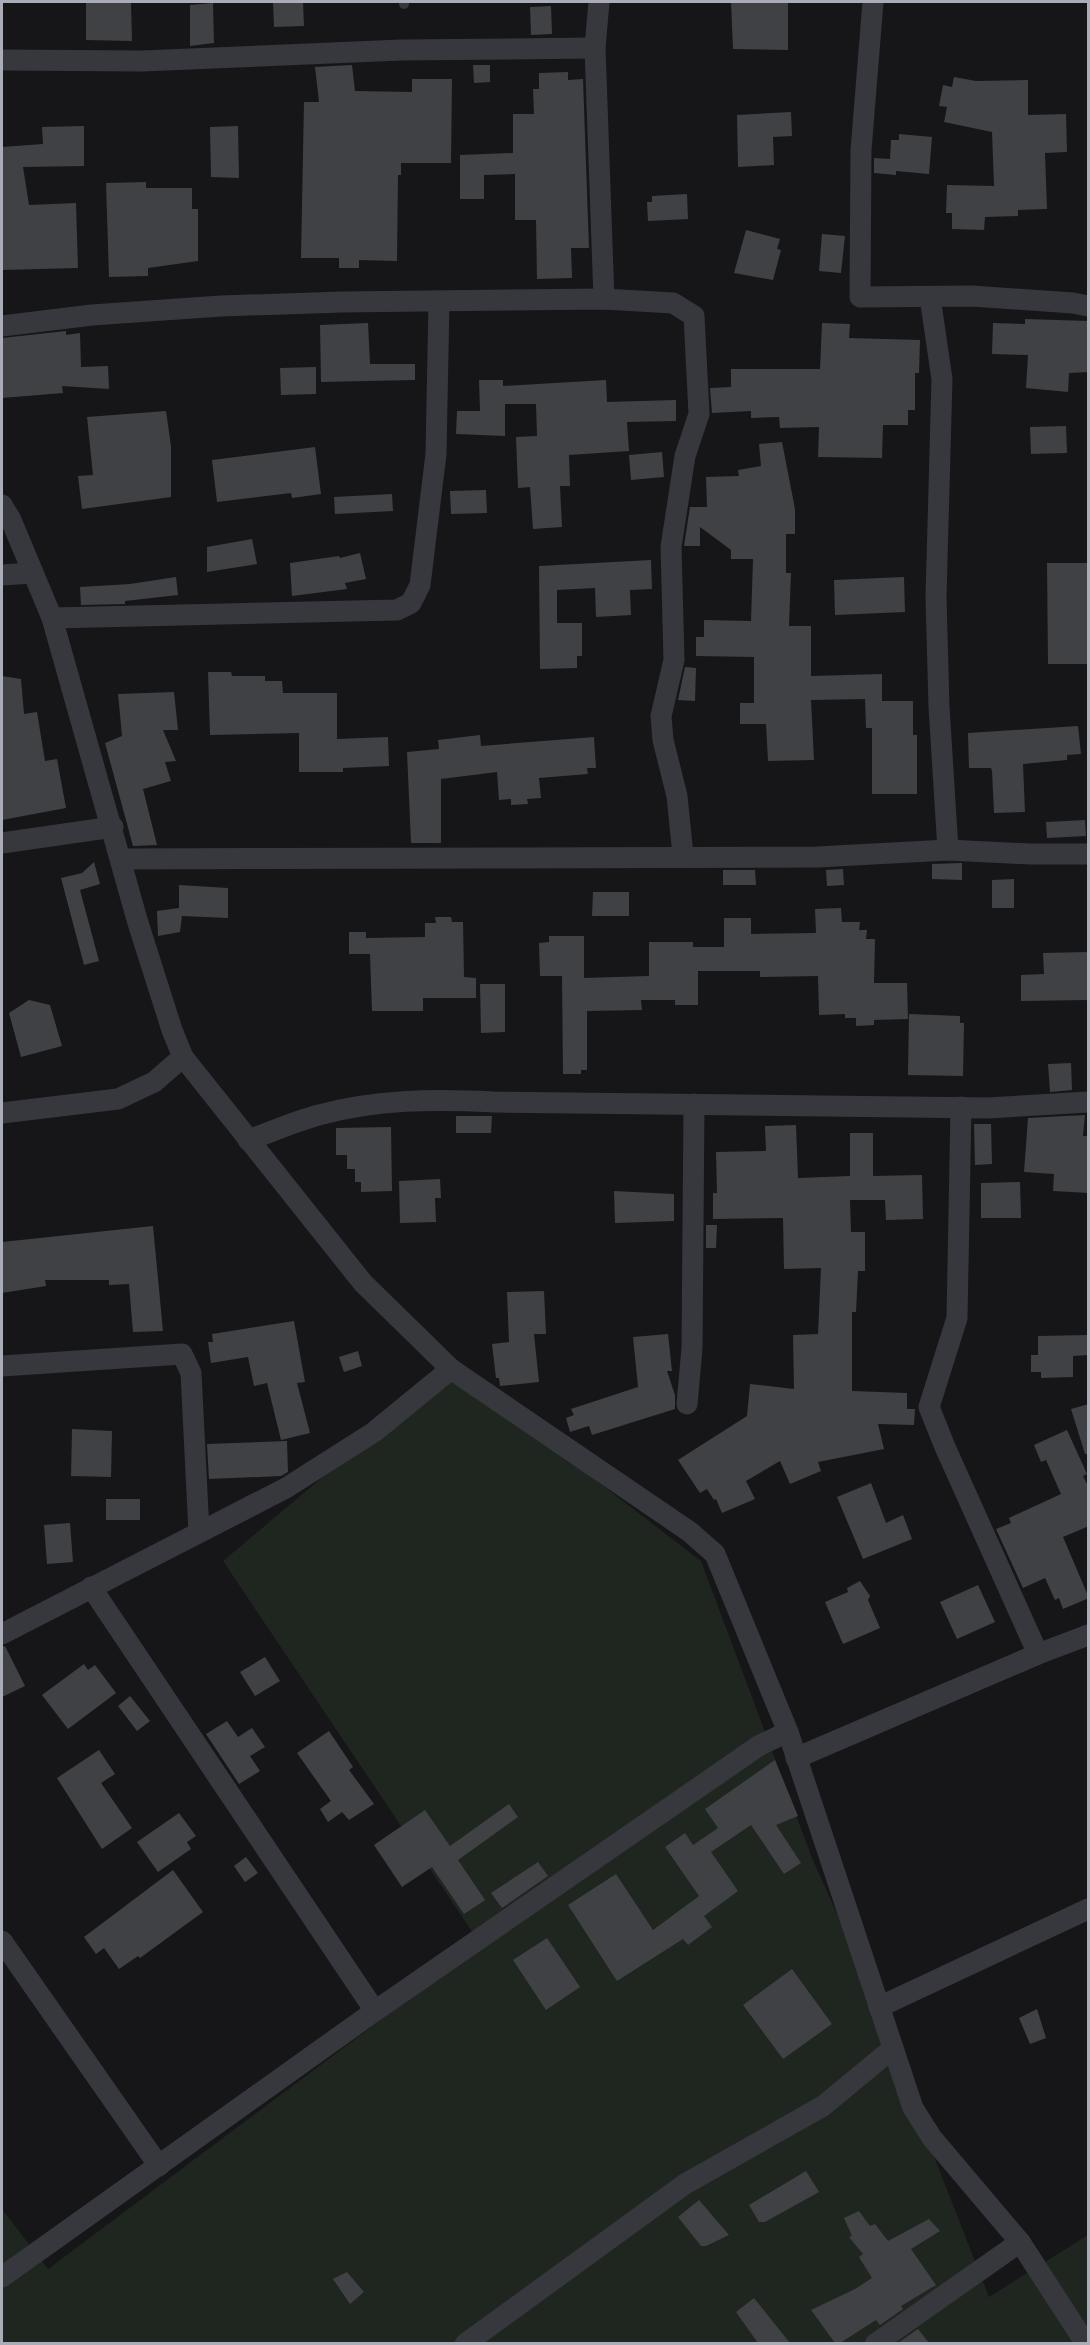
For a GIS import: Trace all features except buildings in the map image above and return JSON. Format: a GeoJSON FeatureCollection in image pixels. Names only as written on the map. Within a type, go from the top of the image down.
{"type":"FeatureCollection","features":[{"type":"Feature","properties":{"kind":"street"},"geometry":{"type":"LineString","coordinates":[[598,2],[596,48],[604,299]]}},
{"type":"Feature","properties":{"kind":"street"},"geometry":{"type":"LineString","coordinates":[[873,2],[861,150],[860,297],[995,298],[1089,306]]}},
{"type":"Feature","properties":{"kind":"street"},"geometry":{"type":"LineString","coordinates":[[2,60],[142,61],[401,50],[596,48]]}},
{"type":"Feature","properties":{"kind":"street"},"geometry":{"type":"LineString","coordinates":[[930,297],[942,379],[936,597],[939,707],[948,850]]}},
{"type":"Feature","properties":{"kind":"street"},"geometry":{"type":"LineString","coordinates":[[2,326],[92,315],[221,306],[440,301],[604,299],[673,303],[694,316],[699,414],[685,456],[671,548],[674,660],[661,716],[663,741],[676,796],[683,855]]}},
{"type":"Feature","properties":{"kind":"street"},"geometry":{"type":"LineString","coordinates":[[52,618],[397,610],[411,603],[420,585],[436,454],[440,301]]}},
{"type":"Feature","properties":{"kind":"street"},"geometry":{"type":"LineString","coordinates":[[2,505],[11,520],[52,618],[113,827],[141,934],[183,1057],[363,1283],[450,1369],[708,1546],[715,1554],[788,1732],[913,2108],[932,2138],[1020,2242],[1086,2343]]}},
{"type":"Feature","properties":{"kind":"street"},"geometry":{"type":"LineString","coordinates":[[2,575],[32,573]]}},
{"type":"Feature","properties":{"kind":"street"},"geometry":{"type":"LineString","coordinates":[[2,843],[113,827]]}},
{"type":"Feature","properties":{"kind":"street"},"geometry":{"type":"LineString","coordinates":[[122,859],[683,855],[818,857],[948,850],[1089,854]]}},
{"type":"Feature","properties":{"kind":"street"},"geometry":{"type":"LineString","coordinates":[[2,1113],[118,1099],[154,1082],[183,1057]]}},
{"type":"Feature","properties":{"kind":"street"},"geometry":{"type":"LineString","coordinates":[[249,1140],[318,1115],[381,1102],[430,1099],[494,1102],[988,1108],[1089,1102]]}},
{"type":"Feature","properties":{"kind":"street"},"geometry":{"type":"LineString","coordinates":[[687,1404],[692,1348],[694,1104]]}},
{"type":"Feature","properties":{"kind":"street"},"geometry":{"type":"LineString","coordinates":[[961,1107],[958,1310],[929,1407],[1038,1654]]}},
{"type":"Feature","properties":{"kind":"street"},"geometry":{"type":"LineString","coordinates":[[2,1366],[182,1354],[191,1373],[199,1532]]}},
{"type":"Feature","properties":{"kind":"street"},"geometry":{"type":"LineString","coordinates":[[2,1634],[286,1488],[374,1432],[450,1369]]}},
{"type":"Feature","properties":{"kind":"street"},"geometry":{"type":"LineString","coordinates":[[91,1587],[375,2011]]}},
{"type":"Feature","properties":{"kind":"street"},"geometry":{"type":"LineString","coordinates":[[796,1758],[1038,1654],[1089,1635]]}},
{"type":"Feature","properties":{"kind":"street"},"geometry":{"type":"LineString","coordinates":[[2,2277],[375,2011],[760,1745],[788,1732]]}},
{"type":"Feature","properties":{"kind":"street"},"geometry":{"type":"LineString","coordinates":[[879,2007],[1089,1909]]}},
{"type":"Feature","properties":{"kind":"street"},"geometry":{"type":"LineString","coordinates":[[2,1941],[159,2166]]}},
{"type":"Feature","properties":{"kind":"street"},"geometry":{"type":"LineString","coordinates":[[465,2343],[685,2184],[824,2106],[892,2049]]}},
{"type":"Feature","properties":{"kind":"street"},"geometry":{"type":"LineString","coordinates":[[874,2343],[1020,2242]]}},
{"type":"Feature","properties":{"kind":"shaded area"},"geometry":{"type":"Polygon","coordinates":[[[451,1369],[701,1561],[812,1858],[879,2007],[892,2049],[989,2297],[1088,2235],[1088,2343],[2,2343],[2,2209],[48,2269],[481,1945],[223,1561],[451,1369]]]}}]}
